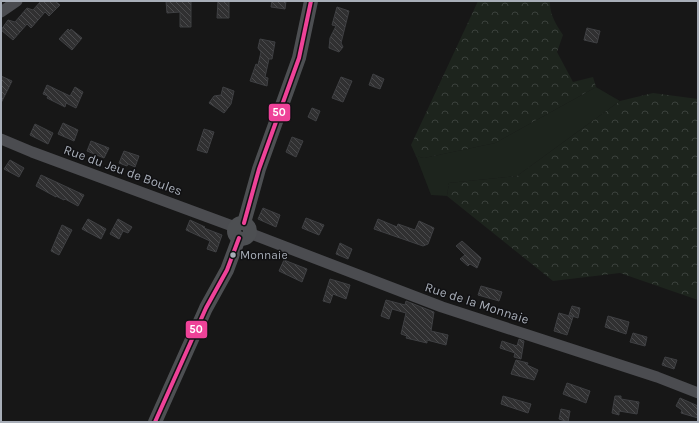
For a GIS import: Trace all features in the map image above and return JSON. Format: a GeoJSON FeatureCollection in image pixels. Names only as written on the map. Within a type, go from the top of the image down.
{"type":"FeatureCollection","features":[{"type":"Feature","properties":{"kind":"main road"},"geometry":{"type":"LineString","coordinates":[[155,422],[186,356],[206,308],[227,270],[242,230],[259,169],[299,58],[311,1]]}},
{"type":"Feature","properties":{"kind":"street"},"geometry":{"type":"LineString","coordinates":[[1,12],[17,1]]}},
{"type":"Feature","properties":{"kind":"street","name":"Rue du Jeu de Boules"},"geometry":{"type":"LineString","coordinates":[[1,139],[32,152],[242,230]]}},
{"type":"Feature","properties":{"kind":"street","name":"Rue de la Monnaie"},"geometry":{"type":"LineString","coordinates":[[242,230],[442,307],[657,377],[698,393]]}},
{"type":"Feature","properties":{"kind":"green space"},"geometry":{"type":"Polygon","coordinates":[[[478,1],[550,1],[552,14],[563,35],[557,52],[573,82],[593,77],[596,87],[495,143],[424,158],[416,156],[411,145],[478,1]]]}},
{"type":"Feature","properties":{"kind":"green space"},"geometry":{"type":"Polygon","coordinates":[[[596,87],[620,101],[517,176],[449,183],[447,196],[431,195],[416,156],[424,158],[495,143],[596,87]]]}},
{"type":"Feature","properties":{"kind":"green space"},"geometry":{"type":"Polygon","coordinates":[[[653,93],[698,99],[698,300],[620,273],[553,281],[447,196],[449,183],[517,176],[620,101],[653,93]]]}},
{"type":"Feature","properties":{"kind":"building"},"geometry":{"type":"Polygon","coordinates":[[[41,1],[55,1],[60,5],[49,16],[45,12],[31,28],[27,24],[13,40],[1,30],[8,20],[15,22],[27,8],[33,10],[41,1]]]}},
{"type":"Feature","properties":{"kind":"building"},"geometry":{"type":"Polygon","coordinates":[[[166,1],[191,1],[191,27],[180,27],[180,12],[167,13],[166,1]]]}},
{"type":"Feature","properties":{"kind":"building"},"geometry":{"type":"Polygon","coordinates":[[[218,1],[229,1],[229,18],[217,18],[218,1]]]}},
{"type":"Feature","properties":{"kind":"building"},"geometry":{"type":"Polygon","coordinates":[[[272,1],[286,1],[285,9],[271,7],[272,1]]]}},
{"type":"Feature","properties":{"kind":"building"},"geometry":{"type":"Polygon","coordinates":[[[337,7],[349,11],[341,43],[343,47],[339,52],[329,48],[330,38],[336,26],[332,25],[337,7]]]}},
{"type":"Feature","properties":{"kind":"building"},"geometry":{"type":"Polygon","coordinates":[[[587,28],[600,31],[597,43],[584,40],[587,28]]]}},
{"type":"Feature","properties":{"kind":"building"},"geometry":{"type":"Polygon","coordinates":[[[68,29],[70,31],[71,29],[82,38],[72,50],[59,39],[68,29]]]}},
{"type":"Feature","properties":{"kind":"building"},"geometry":{"type":"Polygon","coordinates":[[[260,39],[275,42],[272,59],[269,59],[265,77],[268,78],[267,86],[250,81],[256,64],[258,65],[261,52],[258,48],[260,39]]]}},
{"type":"Feature","properties":{"kind":"building"},"geometry":{"type":"Polygon","coordinates":[[[373,74],[384,79],[380,89],[369,85],[373,74]]]}},
{"type":"Feature","properties":{"kind":"building"},"geometry":{"type":"Polygon","coordinates":[[[1,76],[12,81],[1,103],[1,76]]]}},
{"type":"Feature","properties":{"kind":"building"},"geometry":{"type":"Polygon","coordinates":[[[341,77],[352,81],[343,102],[332,98],[341,77]]]}},
{"type":"Feature","properties":{"kind":"building"},"geometry":{"type":"Polygon","coordinates":[[[47,85],[70,96],[75,87],[83,92],[76,108],[66,103],[65,107],[47,98],[48,96],[43,94],[47,85]]]}},
{"type":"Feature","properties":{"kind":"building"},"geometry":{"type":"Polygon","coordinates":[[[223,87],[234,91],[231,104],[224,113],[209,103],[214,96],[221,95],[223,87]]]}},
{"type":"Feature","properties":{"kind":"building"},"geometry":{"type":"Polygon","coordinates":[[[312,108],[320,111],[316,121],[308,117],[312,108]]]}},
{"type":"Feature","properties":{"kind":"building"},"geometry":{"type":"Polygon","coordinates":[[[63,123],[78,130],[74,141],[58,134],[63,123]]]}},
{"type":"Feature","properties":{"kind":"building"},"geometry":{"type":"Polygon","coordinates":[[[35,124],[53,133],[48,144],[30,135],[35,124]]]}},
{"type":"Feature","properties":{"kind":"building"},"geometry":{"type":"Polygon","coordinates":[[[204,129],[214,132],[207,153],[197,150],[204,129]]]}},
{"type":"Feature","properties":{"kind":"building"},"geometry":{"type":"Polygon","coordinates":[[[292,137],[303,141],[296,157],[286,152],[292,137]]]}},
{"type":"Feature","properties":{"kind":"building"},"geometry":{"type":"Polygon","coordinates":[[[91,141],[109,148],[104,158],[87,151],[91,141]]]}},
{"type":"Feature","properties":{"kind":"building"},"geometry":{"type":"Polygon","coordinates":[[[124,151],[139,156],[135,167],[128,164],[127,166],[119,163],[124,151]]]}},
{"type":"Feature","properties":{"kind":"building"},"geometry":{"type":"Polygon","coordinates":[[[10,160],[24,168],[19,177],[4,169],[10,160]]]}},
{"type":"Feature","properties":{"kind":"building"},"geometry":{"type":"Polygon","coordinates":[[[41,175],[84,195],[78,206],[65,199],[56,197],[36,186],[41,175]]]}},
{"type":"Feature","properties":{"kind":"building"},"geometry":{"type":"Polygon","coordinates":[[[263,208],[280,215],[276,227],[258,219],[263,208]]]}},
{"type":"Feature","properties":{"kind":"building"},"geometry":{"type":"Polygon","coordinates":[[[306,218],[324,225],[319,235],[302,228],[306,218]]]}},
{"type":"Feature","properties":{"kind":"building"},"geometry":{"type":"Polygon","coordinates":[[[88,219],[106,229],[101,239],[82,229],[88,219]]]}},
{"type":"Feature","properties":{"kind":"building"},"geometry":{"type":"Polygon","coordinates":[[[118,219],[132,227],[128,233],[123,231],[119,239],[110,234],[118,219]]]}},
{"type":"Feature","properties":{"kind":"building"},"geometry":{"type":"Polygon","coordinates":[[[378,219],[397,227],[398,224],[415,230],[419,221],[434,228],[428,244],[423,246],[374,229],[378,219]]]}},
{"type":"Feature","properties":{"kind":"building"},"geometry":{"type":"Polygon","coordinates":[[[190,220],[205,227],[204,228],[222,235],[216,252],[207,249],[210,241],[186,230],[190,220]]]}},
{"type":"Feature","properties":{"kind":"building"},"geometry":{"type":"Polygon","coordinates":[[[62,225],[72,230],[59,255],[51,251],[62,225]]]}},
{"type":"Feature","properties":{"kind":"building"},"geometry":{"type":"Polygon","coordinates":[[[462,241],[481,258],[477,268],[470,264],[468,266],[460,259],[465,255],[456,246],[462,241]]]}},
{"type":"Feature","properties":{"kind":"building"},"geometry":{"type":"Polygon","coordinates":[[[340,243],[352,249],[348,259],[336,254],[340,243]]]}},
{"type":"Feature","properties":{"kind":"building"},"geometry":{"type":"Polygon","coordinates":[[[284,260],[307,269],[302,282],[279,271],[284,260]]]}},
{"type":"Feature","properties":{"kind":"building"},"geometry":{"type":"Polygon","coordinates":[[[330,279],[350,285],[346,299],[333,294],[330,303],[323,301],[330,279]]]}},
{"type":"Feature","properties":{"kind":"building"},"geometry":{"type":"Polygon","coordinates":[[[481,286],[502,292],[499,301],[478,295],[481,286]]]}},
{"type":"Feature","properties":{"kind":"building"},"geometry":{"type":"Polygon","coordinates":[[[386,300],[405,305],[406,301],[434,312],[431,331],[448,335],[446,345],[427,340],[427,343],[406,338],[407,336],[401,334],[406,313],[392,309],[389,319],[381,316],[386,300]]]}},
{"type":"Feature","properties":{"kind":"building"},"geometry":{"type":"Polygon","coordinates":[[[572,306],[580,308],[578,318],[569,315],[572,306]]]}},
{"type":"Feature","properties":{"kind":"building"},"geometry":{"type":"Polygon","coordinates":[[[559,313],[573,317],[567,335],[554,331],[559,313]]]}},
{"type":"Feature","properties":{"kind":"building"},"geometry":{"type":"Polygon","coordinates":[[[608,316],[629,322],[626,334],[605,327],[608,316]]]}},
{"type":"Feature","properties":{"kind":"building"},"geometry":{"type":"Polygon","coordinates":[[[633,333],[647,337],[645,346],[630,342],[633,333]]]}},
{"type":"Feature","properties":{"kind":"building"},"geometry":{"type":"Polygon","coordinates":[[[519,339],[524,341],[521,359],[514,357],[515,353],[500,348],[502,341],[517,346],[519,339]]]}},
{"type":"Feature","properties":{"kind":"building"},"geometry":{"type":"Polygon","coordinates":[[[665,357],[677,360],[674,369],[662,365],[665,357]]]}},
{"type":"Feature","properties":{"kind":"building"},"geometry":{"type":"Polygon","coordinates":[[[516,360],[528,363],[527,365],[538,370],[534,380],[511,374],[516,360]]]}},
{"type":"Feature","properties":{"kind":"building"},"geometry":{"type":"Polygon","coordinates":[[[567,383],[590,391],[586,403],[563,394],[567,383]]]}},
{"type":"Feature","properties":{"kind":"building"},"geometry":{"type":"Polygon","coordinates":[[[503,396],[531,404],[528,413],[501,404],[503,396]]]}},
{"type":"Feature","properties":{"kind":"building"},"geometry":{"type":"Polygon","coordinates":[[[615,396],[621,396],[621,399],[639,402],[637,414],[619,411],[619,415],[612,413],[615,396]]]}},
{"type":"Feature","properties":{"kind":"building"},"geometry":{"type":"Polygon","coordinates":[[[680,398],[698,406],[698,418],[681,413],[682,410],[676,406],[680,398]]]}},
{"type":"Feature","properties":{"kind":"building"},"geometry":{"type":"Polygon","coordinates":[[[561,409],[570,411],[568,422],[559,419],[561,409]]]}},
{"type":"Feature","properties":{"kind":"transit line","name":"50"},"geometry":{"type":"LineString","coordinates":[[244,223],[259,169],[299,58],[311,1]]}},
{"type":"Feature","properties":{"kind":"transit line","name":"50"},"geometry":{"type":"LineString","coordinates":[[155,422],[206,308],[227,270],[239,238]]}},
{"type":"Feature","properties":{"kind":"place","name":"Monnaie"},"geometry":{"type":"Point","coordinates":[233,255]}}]}
